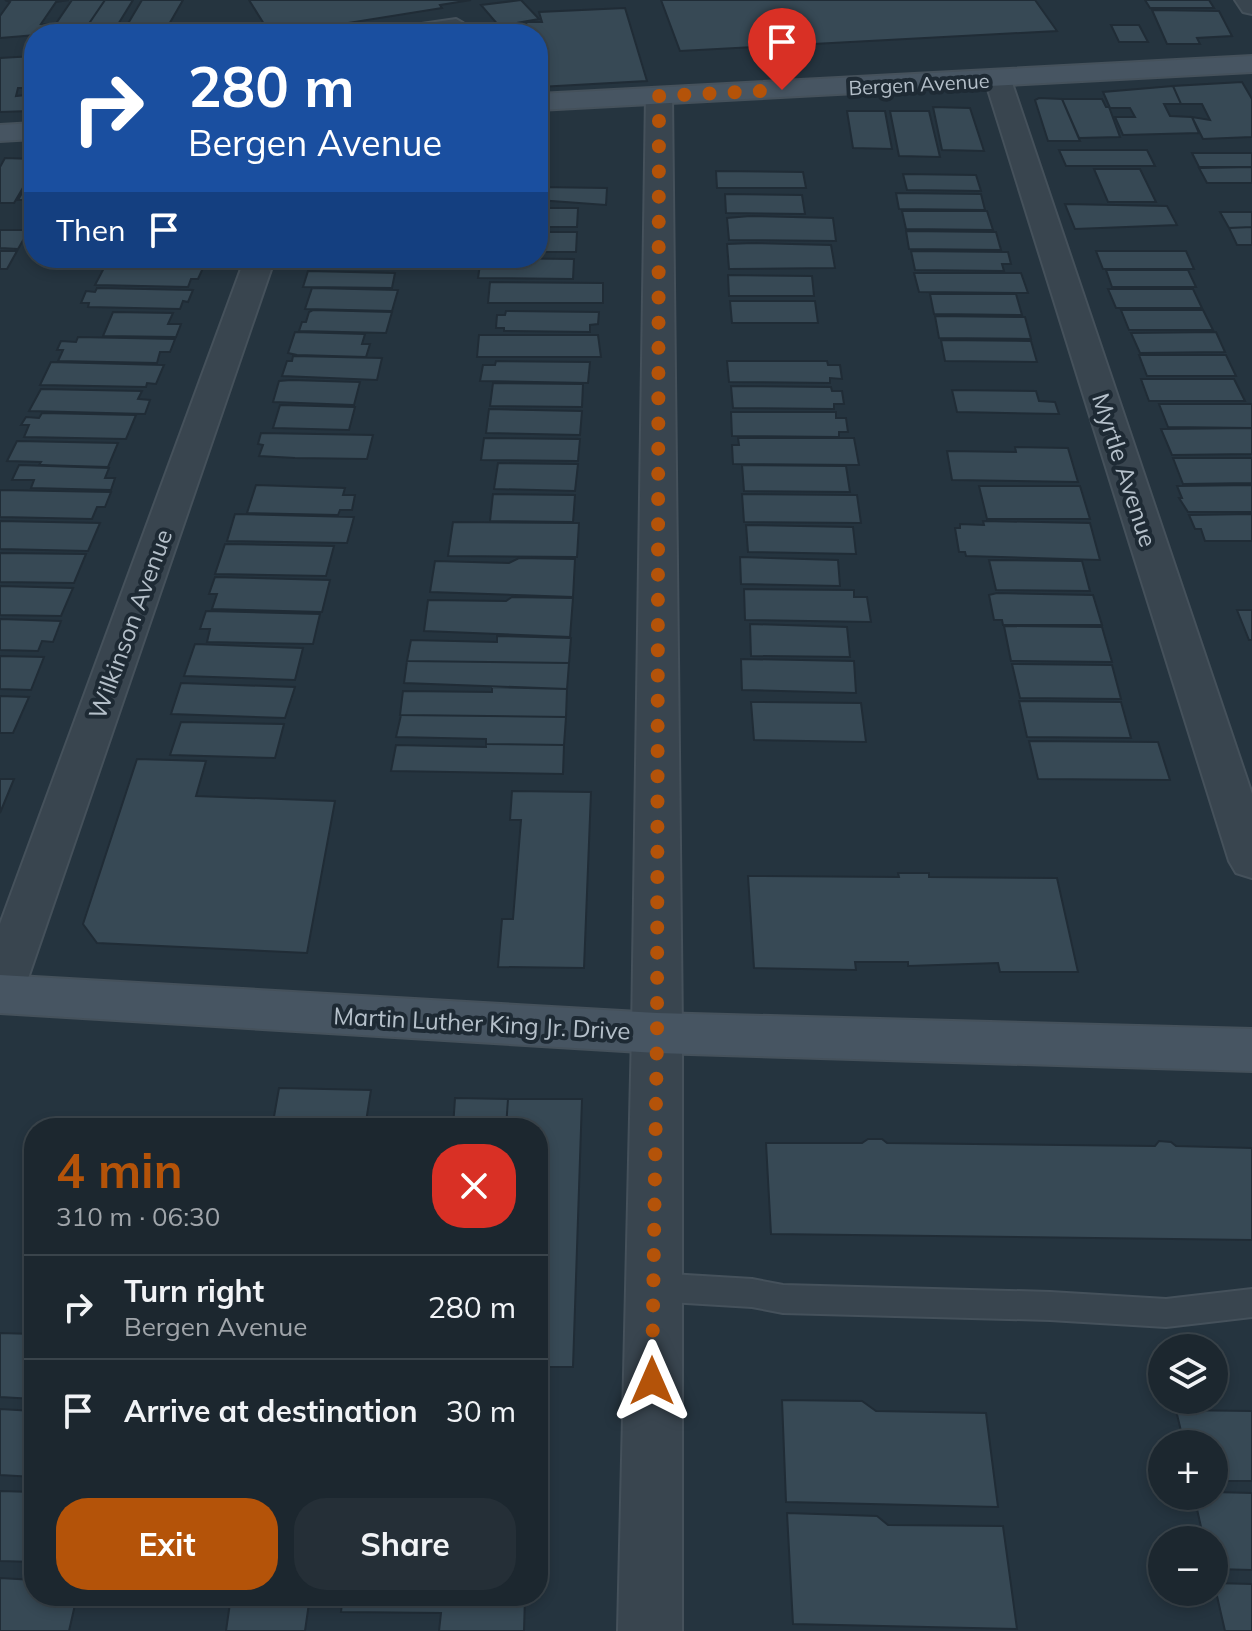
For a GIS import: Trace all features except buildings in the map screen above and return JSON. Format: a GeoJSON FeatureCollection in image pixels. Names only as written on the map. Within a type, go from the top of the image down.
{"type":"FeatureCollection","features":[{"type":"Feature","properties":{"kind":"street"},"geometry":{"type":"LineString","coordinates":[[1247,0],[1252,7]]}},
{"type":"Feature","properties":{"kind":"street","name":"Bergen Avenue"},"geometry":{"type":"LineString","coordinates":[[548,102],[998,80],[1252,64]]}},
{"type":"Feature","properties":{"kind":"street","name":"Myrtle Avenue"},"geometry":{"type":"LineString","coordinates":[[998,80],[1252,861]]}},
{"type":"Feature","properties":{"kind":"street"},"geometry":{"type":"LineString","coordinates":[[650,1631],[657,1033],[659,96]]}},
{"type":"Feature","properties":{"kind":"street"},"geometry":{"type":"LineString","coordinates":[[0,133],[24,132]]}},
{"type":"Feature","properties":{"kind":"street","name":"Wilkinson Avenue"},"geometry":{"type":"LineString","coordinates":[[0,992],[256,268]]}},
{"type":"Feature","properties":{"kind":"street","name":"Martin Luther King Jr. Drive"},"geometry":{"type":"LineString","coordinates":[[0,992],[657,1033],[1252,1050]]}},
{"type":"Feature","properties":{"kind":"lane"},"geometry":{"type":"LineString","coordinates":[[449,24],[456,23]]}},
{"type":"Feature","properties":{"kind":"lane"},"geometry":{"type":"LineString","coordinates":[[653,1287],[752,1293],[783,1299],[1050,1306],[1166,1313],[1252,1303]]}},
{"type":"Feature","properties":{"kind":"route"},"geometry":{"type":"LineString","coordinates":[[652,1381],[657,1033],[659,96],[782,90]]}}]}
